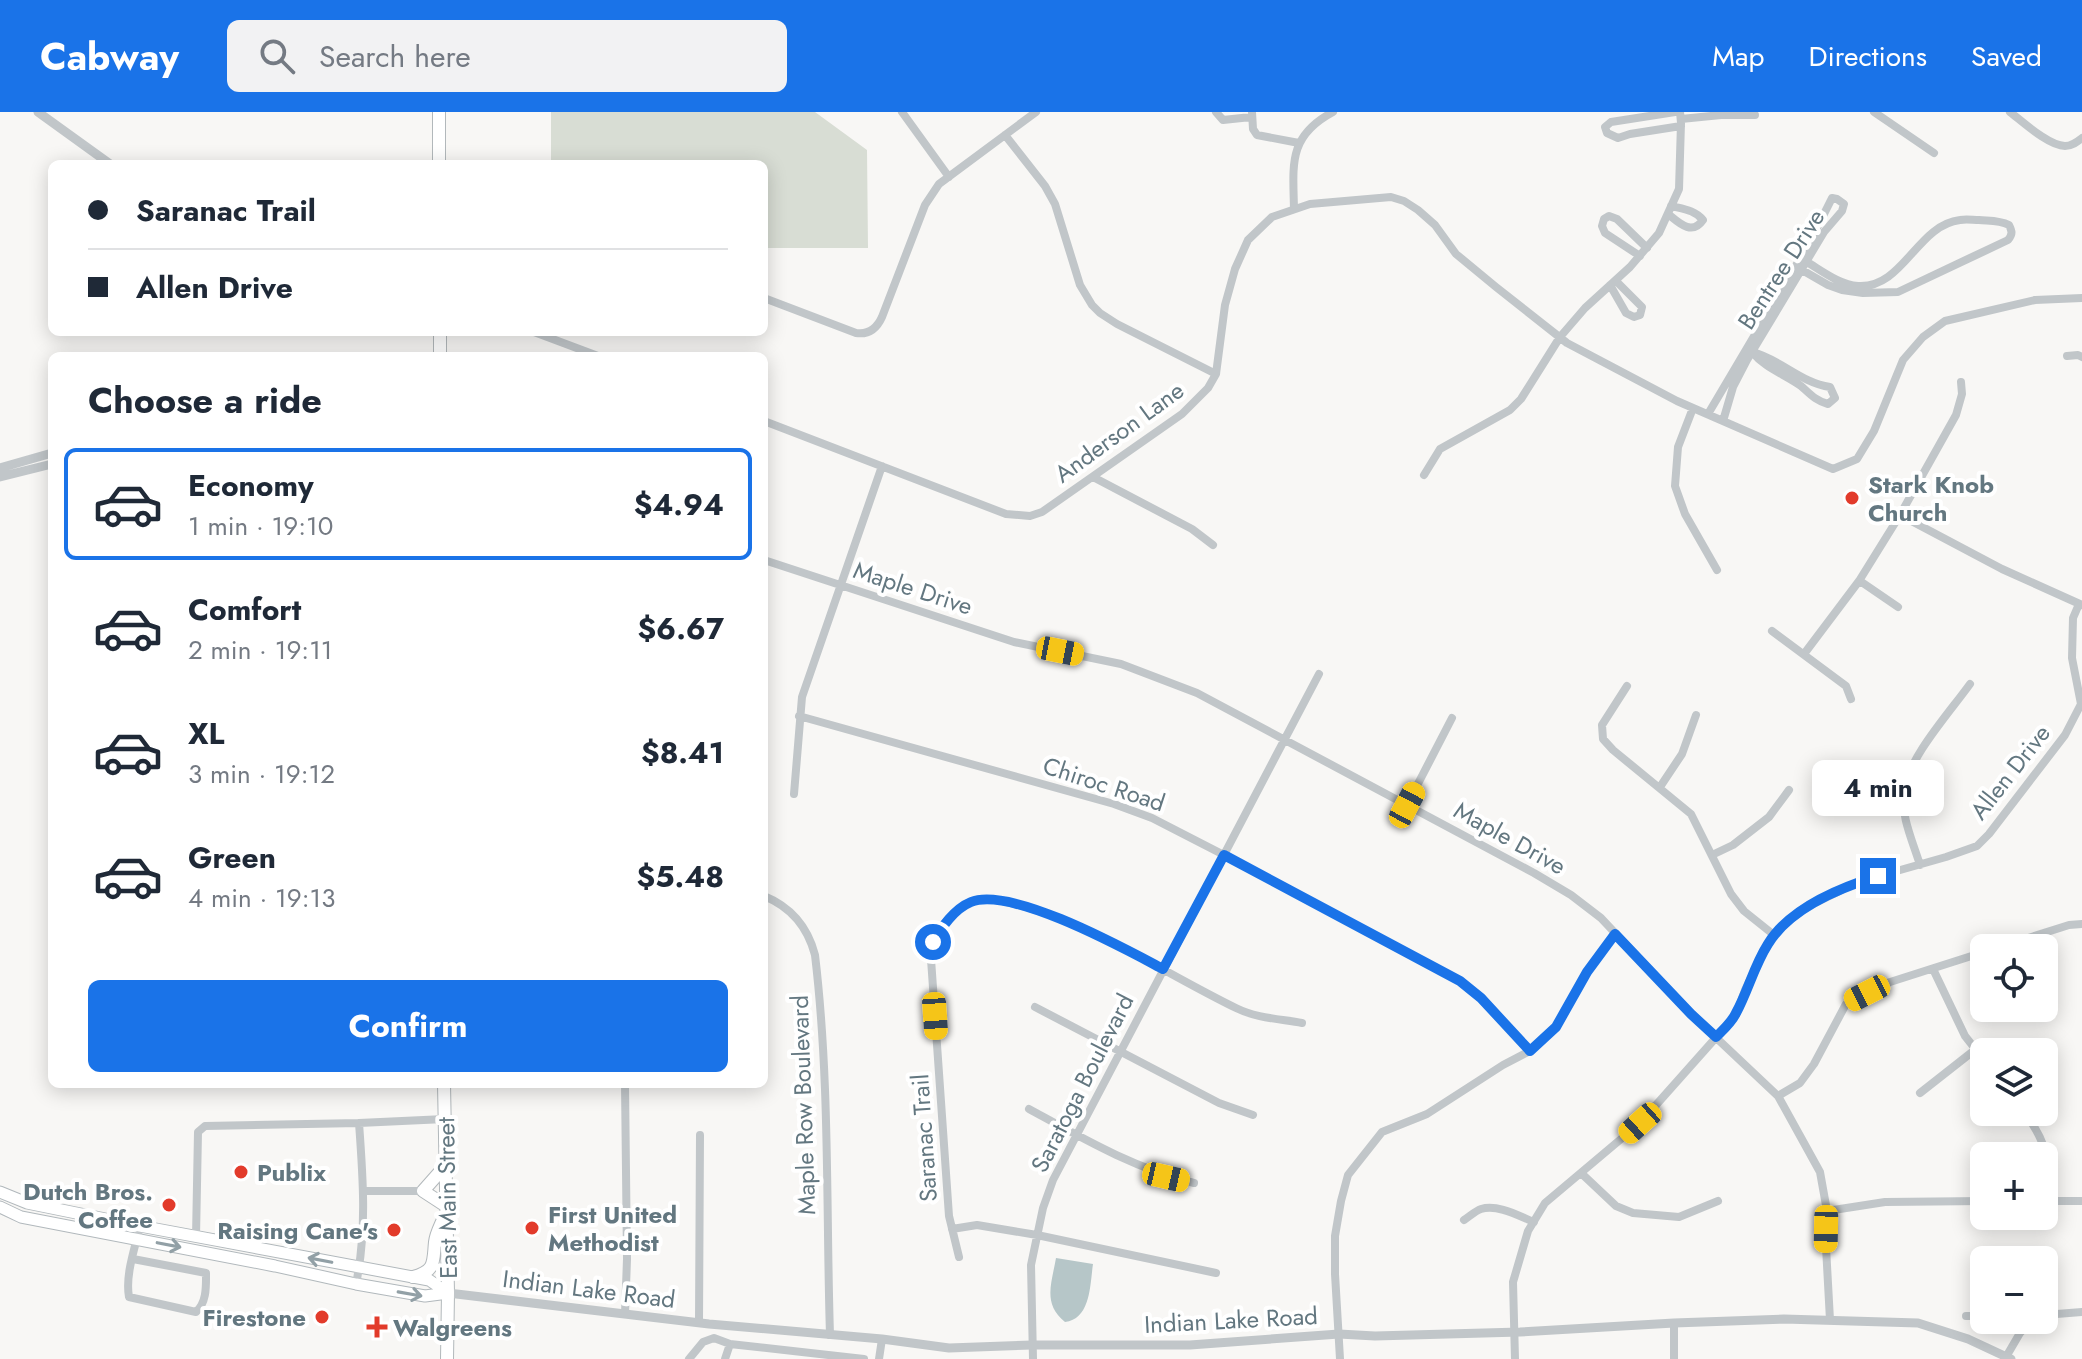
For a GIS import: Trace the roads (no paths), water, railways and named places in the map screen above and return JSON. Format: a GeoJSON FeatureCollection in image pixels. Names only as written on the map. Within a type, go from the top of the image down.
{"type":"FeatureCollection","features":[{"type":"Feature","properties":{"kind":"main road"},"geometry":{"type":"LineString","coordinates":[[437,160],[439,112]]}},
{"type":"Feature","properties":{"kind":"main road","name":"East Main Street"},"geometry":{"type":"LineString","coordinates":[[444,1088],[447,1359]]}},
{"type":"Feature","properties":{"kind":"main road"},"geometry":{"type":"LineString","coordinates":[[413,1277],[424,1274],[435,1259],[437,1234],[446,1210],[423,1191],[446,1165]]}},
{"type":"Feature","properties":{"kind":"main road"},"geometry":{"type":"LineString","coordinates":[[0,1192],[27,1203],[429,1280],[448,1293]]}},
{"type":"Feature","properties":{"kind":"main road"},"geometry":{"type":"LineString","coordinates":[[0,1207],[21,1217],[356,1284],[425,1296],[448,1293]]}},
{"type":"Feature","properties":{"kind":"main road"},"geometry":{"type":"LineString","coordinates":[[275,1266],[277,1252]]}},
{"type":"Feature","properties":{"kind":"street"},"geometry":{"type":"LineString","coordinates":[[38,112],[104,160]]}},
{"type":"Feature","properties":{"kind":"street"},"geometry":{"type":"LineString","coordinates":[[902,112],[949,177]]}},
{"type":"Feature","properties":{"kind":"street"},"geometry":{"type":"LineString","coordinates":[[768,300],[856,333],[870,332],[882,317],[925,205],[939,184],[1036,112]]}},
{"type":"Feature","properties":{"kind":"street"},"geometry":{"type":"LineString","coordinates":[[1216,112],[1223,120],[1252,115],[1253,129],[1257,135],[1299,143]]}},
{"type":"Feature","properties":{"kind":"street"},"geometry":{"type":"LineString","coordinates":[[1294,209],[1295,156],[1299,143],[1316,121],[1333,112]]}},
{"type":"Feature","properties":{"kind":"street"},"geometry":{"type":"LineString","coordinates":[[1874,112],[1934,153]]}},
{"type":"Feature","properties":{"kind":"street"},"geometry":{"type":"LineString","coordinates":[[2010,112],[2056,144],[2066,147],[2082,138]]}},
{"type":"Feature","properties":{"kind":"street"},"geometry":{"type":"LineString","coordinates":[[1679,117],[1618,138],[1609,135],[1605,129],[1611,122],[1679,117],[1755,115]]}},
{"type":"Feature","properties":{"kind":"street"},"geometry":{"type":"LineString","coordinates":[[1424,475],[1440,449],[1510,410],[1521,399],[1560,337],[1659,233],[1679,189],[1679,117]]}},
{"type":"Feature","properties":{"kind":"street"},"geometry":{"type":"LineString","coordinates":[[1005,135],[1045,186],[1055,204],[1080,285],[1092,305],[1109,320],[1216,374],[1225,305],[1235,269],[1248,240],[1272,217],[1310,204],[1391,197],[1418,210],[1435,225],[1456,254],[1567,343],[1693,408],[1833,469],[1857,459],[1874,431],[1903,360],[1923,337],[1945,321],[2035,300],[2082,298]]}},
{"type":"Feature","properties":{"kind":"street","name":"Bentree Drive"},"geometry":{"type":"LineString","coordinates":[[1708,414],[1811,240],[1832,198],[1837,199],[1844,204],[1842,211],[1824,232],[1752,352],[1733,387],[1723,421]]}},
{"type":"Feature","properties":{"kind":"street"},"geometry":{"type":"LineString","coordinates":[[1640,256],[1605,233],[1602,226],[1604,219],[1609,216],[1617,219],[1647,248]]}},
{"type":"Feature","properties":{"kind":"street"},"geometry":{"type":"LineString","coordinates":[[1958,220],[1997,221],[2009,225],[2012,231],[2008,240],[1898,292],[1842,290],[1828,285],[1805,266],[1853,286],[1869,287],[1884,280],[1928,236],[1944,225],[1958,220]]}},
{"type":"Feature","properties":{"kind":"street"},"geometry":{"type":"LineString","coordinates":[[547,336],[588,352]]}},
{"type":"Feature","properties":{"kind":"street"},"geometry":{"type":"LineString","coordinates":[[1752,352],[1765,355],[1815,385],[1830,387],[1835,398],[1828,404],[1820,401],[1760,362],[1752,352]]}},
{"type":"Feature","properties":{"kind":"street"},"geometry":{"type":"LineString","coordinates":[[2067,356],[2082,357]]}},
{"type":"Feature","properties":{"kind":"street","name":"Anderson Lane"},"geometry":{"type":"LineString","coordinates":[[768,423],[1006,514],[1030,516],[1042,512],[1182,414],[1208,388],[1216,374]]}},
{"type":"Feature","properties":{"kind":"street"},"geometry":{"type":"LineString","coordinates":[[1804,654],[1860,581],[1900,515],[1956,415],[1962,394],[1961,382]]}},
{"type":"Feature","properties":{"kind":"street"},"geometry":{"type":"LineString","coordinates":[[1693,408],[1678,447],[1675,486],[1685,514],[1717,570]]}},
{"type":"Feature","properties":{"kind":"street"},"geometry":{"type":"LineString","coordinates":[[0,477],[48,455]]}},
{"type":"Feature","properties":{"kind":"street"},"geometry":{"type":"LineString","coordinates":[[0,468],[48,464]]}},
{"type":"Feature","properties":{"kind":"street"},"geometry":{"type":"LineString","coordinates":[[794,794],[802,697],[882,466]]}},
{"type":"Feature","properties":{"kind":"street"},"geometry":{"type":"LineString","coordinates":[[1093,477],[1192,529],[1213,545]]}},
{"type":"Feature","properties":{"kind":"street"},"geometry":{"type":"LineString","coordinates":[[1900,515],[2002,569],[2081,605]]}},
{"type":"Feature","properties":{"kind":"street","name":"Maple Drive"},"geometry":{"type":"LineString","coordinates":[[768,561],[1014,642],[1121,664],[1197,693],[1559,888],[1601,918],[1691,1014],[1778,1096],[1820,1172],[1827,1211],[1830,1320]]}},
{"type":"Feature","properties":{"kind":"street"},"geometry":{"type":"LineString","coordinates":[[1860,581],[1898,607]]}},
{"type":"Feature","properties":{"kind":"street","name":"Allen Drive"},"geometry":{"type":"LineString","coordinates":[[1515,1359],[1513,1282],[1528,1231],[1545,1203],[1640,1123],[1736,1015],[1767,945],[1779,929],[1805,908],[1858,882],[1977,846],[1989,834],[2065,735],[2081,704],[2072,658],[2073,618],[2081,605]]}},
{"type":"Feature","properties":{"kind":"street"},"geometry":{"type":"LineString","coordinates":[[1772,631],[1846,686],[1851,699]]}},
{"type":"Feature","properties":{"kind":"street","name":"Saratoga Boulevard"},"geometry":{"type":"LineString","coordinates":[[1033,1359],[1031,1265],[1043,1208],[1053,1180],[1319,674]]}},
{"type":"Feature","properties":{"kind":"street"},"geometry":{"type":"LineString","coordinates":[[1920,865],[1904,814],[1903,792],[1910,769],[1970,684]]}},
{"type":"Feature","properties":{"kind":"street"},"geometry":{"type":"LineString","coordinates":[[1627,686],[1602,725],[1601,735],[1613,750],[1691,814],[1731,894],[1744,911],[1774,935]]}},
{"type":"Feature","properties":{"kind":"street"},"geometry":{"type":"LineString","coordinates":[[1660,787],[1682,754],[1696,715]]}},
{"type":"Feature","properties":{"kind":"street","name":"Chiroc Road"},"geometry":{"type":"LineString","coordinates":[[799,716],[1114,804],[1152,818],[1460,981],[1481,998],[1530,1051]]}},
{"type":"Feature","properties":{"kind":"street"},"geometry":{"type":"LineString","coordinates":[[1407,805],[1452,718]]}},
{"type":"Feature","properties":{"kind":"street"},"geometry":{"type":"LineString","coordinates":[[1712,855],[1733,845],[1769,817],[1789,790]]}},
{"type":"Feature","properties":{"kind":"street","name":"Maple Row Boulevard"},"geometry":{"type":"LineString","coordinates":[[768,898],[787,909],[803,925],[815,955],[827,1094],[830,1335]]}},
{"type":"Feature","properties":{"kind":"street","name":"Saranac Trail"},"geometry":{"type":"LineString","coordinates":[[959,1257],[949,1216],[931,959],[933,942],[958,910],[984,899],[1007,902],[1063,920],[1239,1010],[1302,1023]]}},
{"type":"Feature","properties":{"kind":"street"},"geometry":{"type":"LineString","coordinates":[[2041,934],[2082,924]]}},
{"type":"Feature","properties":{"kind":"street"},"geometry":{"type":"LineString","coordinates":[[1340,1359],[1335,1236],[1348,1175],[1382,1132],[1427,1114],[1530,1051],[1556,1027],[1587,972],[1615,934]]}},
{"type":"Feature","properties":{"kind":"street"},"geometry":{"type":"LineString","coordinates":[[1778,1096],[1800,1083],[1807,1074],[1846,1004],[1887,983],[1970,957]]}},
{"type":"Feature","properties":{"kind":"street"},"geometry":{"type":"LineString","coordinates":[[1933,969],[1970,1042]]}},
{"type":"Feature","properties":{"kind":"street"},"geometry":{"type":"LineString","coordinates":[[1035,1007],[1219,1103],[1253,1115]]}},
{"type":"Feature","properties":{"kind":"street"},"geometry":{"type":"LineString","coordinates":[[1920,1093],[1970,1054]]}},
{"type":"Feature","properties":{"kind":"street"},"geometry":{"type":"LineString","coordinates":[[625,1088],[625,1314]]}},
{"type":"Feature","properties":{"kind":"street"},"geometry":{"type":"LineString","coordinates":[[1029,1109],[1143,1169],[1194,1183]]}},
{"type":"Feature","properties":{"kind":"street"},"geometry":{"type":"LineString","coordinates":[[196,1237],[198,1132],[205,1126],[445,1119]]}},
{"type":"Feature","properties":{"kind":"street"},"geometry":{"type":"LineString","coordinates":[[356,1284],[364,1191],[359,1123]]}},
{"type":"Feature","properties":{"kind":"street"},"geometry":{"type":"LineString","coordinates":[[699,1322],[700,1135]]}},
{"type":"Feature","properties":{"kind":"street"},"geometry":{"type":"LineString","coordinates":[[1581,1173],[1616,1206],[1633,1213],[1679,1217],[1718,1201]]}},
{"type":"Feature","properties":{"kind":"street"},"geometry":{"type":"LineString","coordinates":[[364,1191],[423,1191]]}},
{"type":"Feature","properties":{"kind":"street"},"geometry":{"type":"LineString","coordinates":[[1827,1211],[1885,1202],[1970,1201]]}},
{"type":"Feature","properties":{"kind":"street"},"geometry":{"type":"LineString","coordinates":[[2058,1201],[2082,1201]]}},
{"type":"Feature","properties":{"kind":"street"},"geometry":{"type":"LineString","coordinates":[[1464,1220],[1480,1209],[1491,1208],[1534,1222]]}},
{"type":"Feature","properties":{"kind":"street"},"geometry":{"type":"LineString","coordinates":[[952,1229],[977,1225],[1216,1273]]}},
{"type":"Feature","properties":{"kind":"street"},"geometry":{"type":"LineString","coordinates":[[133,1259],[206,1273],[202,1307],[196,1312],[129,1297],[127,1287],[140,1226]]}},
{"type":"Feature","properties":{"kind":"street","name":"Indian Lake Road"},"geometry":{"type":"LineString","coordinates":[[448,1293],[949,1348],[1190,1345],[1339,1334],[1375,1336],[1514,1332],[1779,1319],[1918,1323],[1968,1339],[2008,1358]]}},
{"type":"Feature","properties":{"kind":"street"},"geometry":{"type":"LineString","coordinates":[[2058,1314],[2082,1312]]}},
{"type":"Feature","properties":{"kind":"street"},"geometry":{"type":"LineString","coordinates":[[1674,1323],[1674,1359]]}},
{"type":"Feature","properties":{"kind":"street"},"geometry":{"type":"LineString","coordinates":[[780,1330],[780,1350]]}},
{"type":"Feature","properties":{"kind":"street"},"geometry":{"type":"LineString","coordinates":[[2008,1358],[2021,1334]]}},
{"type":"Feature","properties":{"kind":"street"},"geometry":{"type":"LineString","coordinates":[[689,1359],[703,1342],[714,1338],[730,1344],[864,1359]]}},
{"type":"Feature","properties":{"kind":"street"},"geometry":{"type":"LineString","coordinates":[[879,1359],[882,1339]]}},
{"type":"Feature","properties":{"kind":"street"},"geometry":{"type":"LineString","coordinates":[[725,1359],[730,1344]]}},
{"type":"Feature","properties":{"kind":"place","name":"Stark Knob Church"},"geometry":{"type":"Point","coordinates":[1852,498]}},
{"type":"Feature","properties":{"kind":"place","name":"Publix"},"geometry":{"type":"Point","coordinates":[241,1172]}},
{"type":"Feature","properties":{"kind":"place","name":"Dutch Bros. Coffee"},"geometry":{"type":"Point","coordinates":[169,1205]}},
{"type":"Feature","properties":{"kind":"place","name":"First United Methodist"},"geometry":{"type":"Point","coordinates":[532,1228]}},
{"type":"Feature","properties":{"kind":"place","name":"Raising Cane's"},"geometry":{"type":"Point","coordinates":[394,1230]}},
{"type":"Feature","properties":{"kind":"place","name":"Firestone"},"geometry":{"type":"Point","coordinates":[322,1317]}},
{"type":"Feature","properties":{"kind":"place","name":"Walgreens"},"geometry":{"type":"Point","coordinates":[377,1327]}}]}
